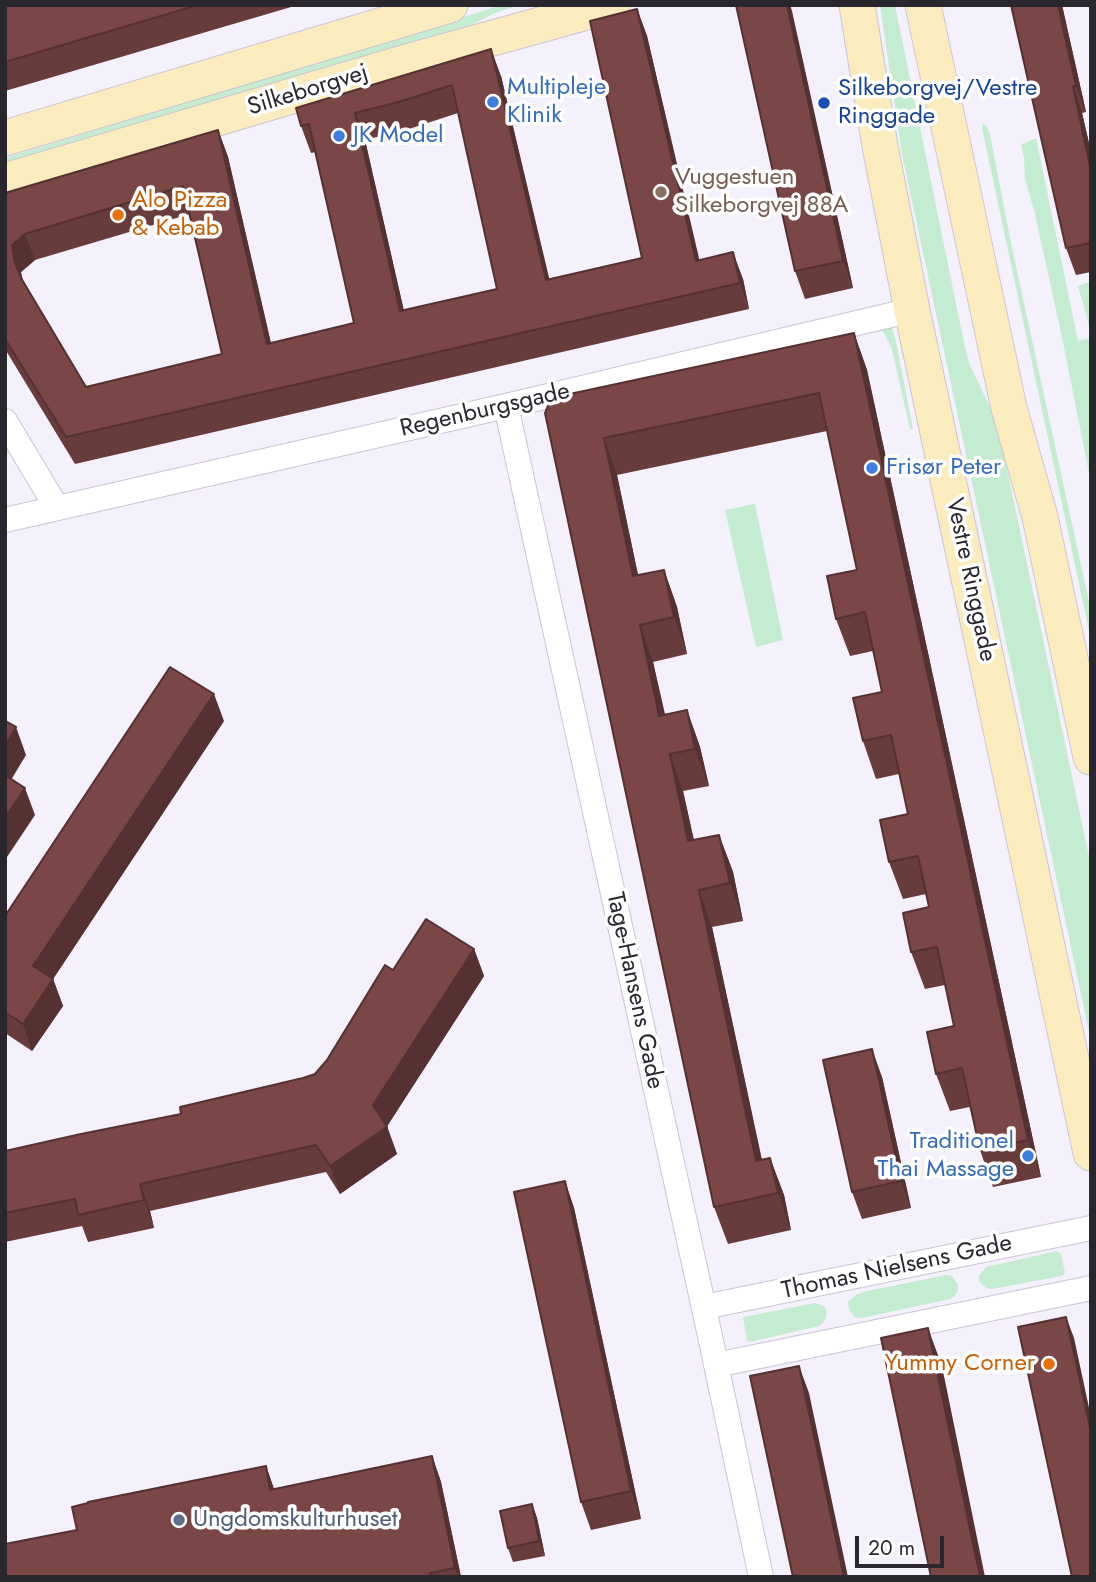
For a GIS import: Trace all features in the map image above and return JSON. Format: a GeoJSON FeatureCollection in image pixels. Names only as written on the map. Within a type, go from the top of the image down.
{"type":"FeatureCollection","features":[{"type":"Feature","properties":{"kind":"main road","name":"Silkeborgvej"},"geometry":{"type":"LineString","coordinates":[[5,138],[450,5]]}},
{"type":"Feature","properties":{"kind":"main road","name":"Silkeborgvej"},"geometry":{"type":"LineString","coordinates":[[5,181],[391,66],[612,5]]}},
{"type":"Feature","properties":{"kind":"main road","name":"Vestre Ringgade"},"geometry":{"type":"LineString","coordinates":[[857,5],[880,146],[912,310],[1091,1153]]}},
{"type":"Feature","properties":{"kind":"main road"},"geometry":{"type":"LineString","coordinates":[[923,5],[1009,408],[1040,517],[1091,757]]}},
{"type":"Feature","properties":{"kind":"street","name":"Regenburgsgade"},"geometry":{"type":"LineString","coordinates":[[5,520],[506,407],[912,310]]}},
{"type":"Feature","properties":{"kind":"street","name":"Tage-Hansens Gade"},"geometry":{"type":"LineString","coordinates":[[506,407],[761,1577]]}},
{"type":"Feature","properties":{"kind":"street"},"geometry":{"type":"LineString","coordinates":[[5,421],[57,508]]}},
{"type":"Feature","properties":{"kind":"street","name":"Thomas Nielsens Gade"},"geometry":{"type":"LineString","coordinates":[[704,1307],[1091,1228]]}},
{"type":"Feature","properties":{"kind":"street"},"geometry":{"type":"LineString","coordinates":[[716,1365],[1091,1288]]}},
{"type":"Feature","properties":{"kind":"green space"},"geometry":{"type":"Polygon","coordinates":[[[502,5],[518,5],[461,30],[5,164],[5,158],[502,5]]]}},
{"type":"Feature","properties":{"kind":"green space"},"geometry":{"type":"Polygon","coordinates":[[[880,5],[895,5],[963,338],[969,363],[997,422],[1091,866],[1091,1041],[902,154],[880,5]]]}},
{"type":"Feature","properties":{"kind":"green space"},"geometry":{"type":"Polygon","coordinates":[[[983,124],[990,135],[1091,611],[1091,640],[982,128],[983,124]]]}},
{"type":"Feature","properties":{"kind":"green space"},"geometry":{"type":"Polygon","coordinates":[[[1036,138],[1078,341],[1091,338],[1091,483],[1063,342],[1025,179],[1021,145],[1036,138]]]}},
{"type":"Feature","properties":{"kind":"green space"},"geometry":{"type":"Polygon","coordinates":[[[1091,281],[1091,332],[1078,286],[1091,281]]]}},
{"type":"Feature","properties":{"kind":"green space"},"geometry":{"type":"Polygon","coordinates":[[[890,326],[896,342],[913,429],[910,429],[892,349],[882,329],[890,326]]]}},
{"type":"Feature","properties":{"kind":"green space"},"geometry":{"type":"Polygon","coordinates":[[[755,504],[783,640],[756,647],[725,510],[755,504]]]}},
{"type":"Feature","properties":{"kind":"green space"},"geometry":{"type":"Polygon","coordinates":[[[1058,1251],[1065,1273],[1062,1276],[992,1289],[986,1288],[979,1281],[979,1276],[986,1267],[1058,1251]]]}},
{"type":"Feature","properties":{"kind":"green space"},"geometry":{"type":"Polygon","coordinates":[[[952,1276],[958,1285],[956,1294],[950,1299],[861,1318],[854,1317],[849,1309],[848,1302],[863,1292],[952,1276]]]}},
{"type":"Feature","properties":{"kind":"green space"},"geometry":{"type":"Polygon","coordinates":[[[815,1303],[824,1306],[826,1312],[825,1320],[819,1326],[747,1341],[743,1317],[815,1303]]]}},
{"type":"Feature","properties":{"kind":"building"},"geometry":{"type":"Polygon","coordinates":[[[5,5],[198,5],[5,62],[5,5]]]}},
{"type":"Feature","properties":{"kind":"building"},"geometry":{"type":"Polygon","coordinates":[[[736,5],[787,5],[843,261],[795,271],[736,5]]]}},
{"type":"Feature","properties":{"kind":"building"},"geometry":{"type":"Polygon","coordinates":[[[1011,5],[1058,5],[1091,171],[1091,243],[1066,248],[1011,5]]]}},
{"type":"Feature","properties":{"kind":"building"},"geometry":{"type":"Polygon","coordinates":[[[637,9],[696,261],[733,252],[740,283],[66,437],[5,339],[5,193],[218,130],[267,344],[354,323],[309,124],[301,126],[296,108],[491,49],[546,280],[642,258],[590,21],[637,9]],[[452,85],[355,113],[400,311],[497,289],[452,85]],[[183,186],[25,234],[12,245],[21,278],[86,387],[222,354],[183,186]]]}},
{"type":"Feature","properties":{"kind":"building"},"geometry":{"type":"Polygon","coordinates":[[[854,333],[1028,1140],[980,1150],[962,1068],[936,1074],[927,1032],[954,1026],[937,947],[911,952],[903,913],[929,907],[918,856],[889,862],[880,820],[908,814],[891,735],[863,741],[853,698],[882,692],[865,612],[836,619],[827,576],[857,570],[819,393],[604,438],[633,576],[664,570],[674,617],[640,625],[659,716],[687,710],[695,749],[670,754],[688,841],[719,835],[730,883],[699,890],[756,1161],[770,1158],[778,1193],[714,1207],[545,413],[551,398],[854,333]]]}},
{"type":"Feature","properties":{"kind":"building"},"geometry":{"type":"Polygon","coordinates":[[[170,667],[214,694],[33,966],[53,979],[23,1024],[5,1012],[5,916],[170,667]]]}},
{"type":"Feature","properties":{"kind":"building"},"geometry":{"type":"Polygon","coordinates":[[[5,721],[16,727],[5,746],[5,721]]]}},
{"type":"Feature","properties":{"kind":"building"},"geometry":{"type":"Polygon","coordinates":[[[5,775],[25,788],[5,818],[5,775]]]}},
{"type":"Feature","properties":{"kind":"building"},"geometry":{"type":"Polygon","coordinates":[[[426,919],[474,949],[373,1105],[387,1127],[330,1166],[316,1145],[140,1184],[144,1200],[78,1215],[75,1199],[5,1213],[5,1151],[181,1114],[180,1107],[315,1074],[327,1060],[385,965],[393,970],[426,919]]]}},
{"type":"Feature","properties":{"kind":"building"},"geometry":{"type":"Polygon","coordinates":[[[872,1049],[901,1181],[852,1192],[823,1060],[872,1049]]]}},
{"type":"Feature","properties":{"kind":"building"},"geometry":{"type":"Polygon","coordinates":[[[565,1181],[631,1491],[581,1502],[514,1192],[565,1181]]]}},
{"type":"Feature","properties":{"kind":"building"},"geometry":{"type":"Polygon","coordinates":[[[1066,1317],[1091,1432],[1091,1577],[1072,1577],[1018,1327],[1066,1317]]]}},
{"type":"Feature","properties":{"kind":"building"},"geometry":{"type":"Polygon","coordinates":[[[928,1328],[980,1577],[931,1577],[881,1338],[928,1328]]]}},
{"type":"Feature","properties":{"kind":"building"},"geometry":{"type":"Polygon","coordinates":[[[799,1366],[844,1577],[793,1577],[750,1376],[799,1366]]]}},
{"type":"Feature","properties":{"kind":"building"},"geometry":{"type":"Polygon","coordinates":[[[432,1456],[455,1568],[430,1573],[431,1577],[5,1577],[5,1544],[77,1530],[72,1507],[88,1502],[266,1466],[270,1490],[432,1456]]]}},
{"type":"Feature","properties":{"kind":"building"},"geometry":{"type":"Polygon","coordinates":[[[532,1504],[539,1541],[508,1548],[500,1511],[532,1504]]]}},
{"type":"Feature","properties":{"kind":"place","name":"Multipleje Klinik"},"geometry":{"type":"Point","coordinates":[493,102]}},
{"type":"Feature","properties":{"kind":"place","name":"Silkeborgvej/Vestre Ringgade"},"geometry":{"type":"Point","coordinates":[824,103]}},
{"type":"Feature","properties":{"kind":"place","name":"JK Model"},"geometry":{"type":"Point","coordinates":[339,136]}},
{"type":"Feature","properties":{"kind":"place","name":"Vuggestuen Silkeborgvej 88A"},"geometry":{"type":"Point","coordinates":[661,192]}},
{"type":"Feature","properties":{"kind":"place","name":"Alo Pizza & Kebab"},"geometry":{"type":"Point","coordinates":[118,215]}},
{"type":"Feature","properties":{"kind":"place","name":"Frisør Peter"},"geometry":{"type":"Point","coordinates":[872,468]}},
{"type":"Feature","properties":{"kind":"place","name":"Traditionel Thai Massage"},"geometry":{"type":"Point","coordinates":[1028,1156]}},
{"type":"Feature","properties":{"kind":"place","name":"Yummy Corner"},"geometry":{"type":"Point","coordinates":[1049,1364]}},
{"type":"Feature","properties":{"kind":"place","name":"Ungdomskulturhuset"},"geometry":{"type":"Point","coordinates":[179,1520]}}]}
